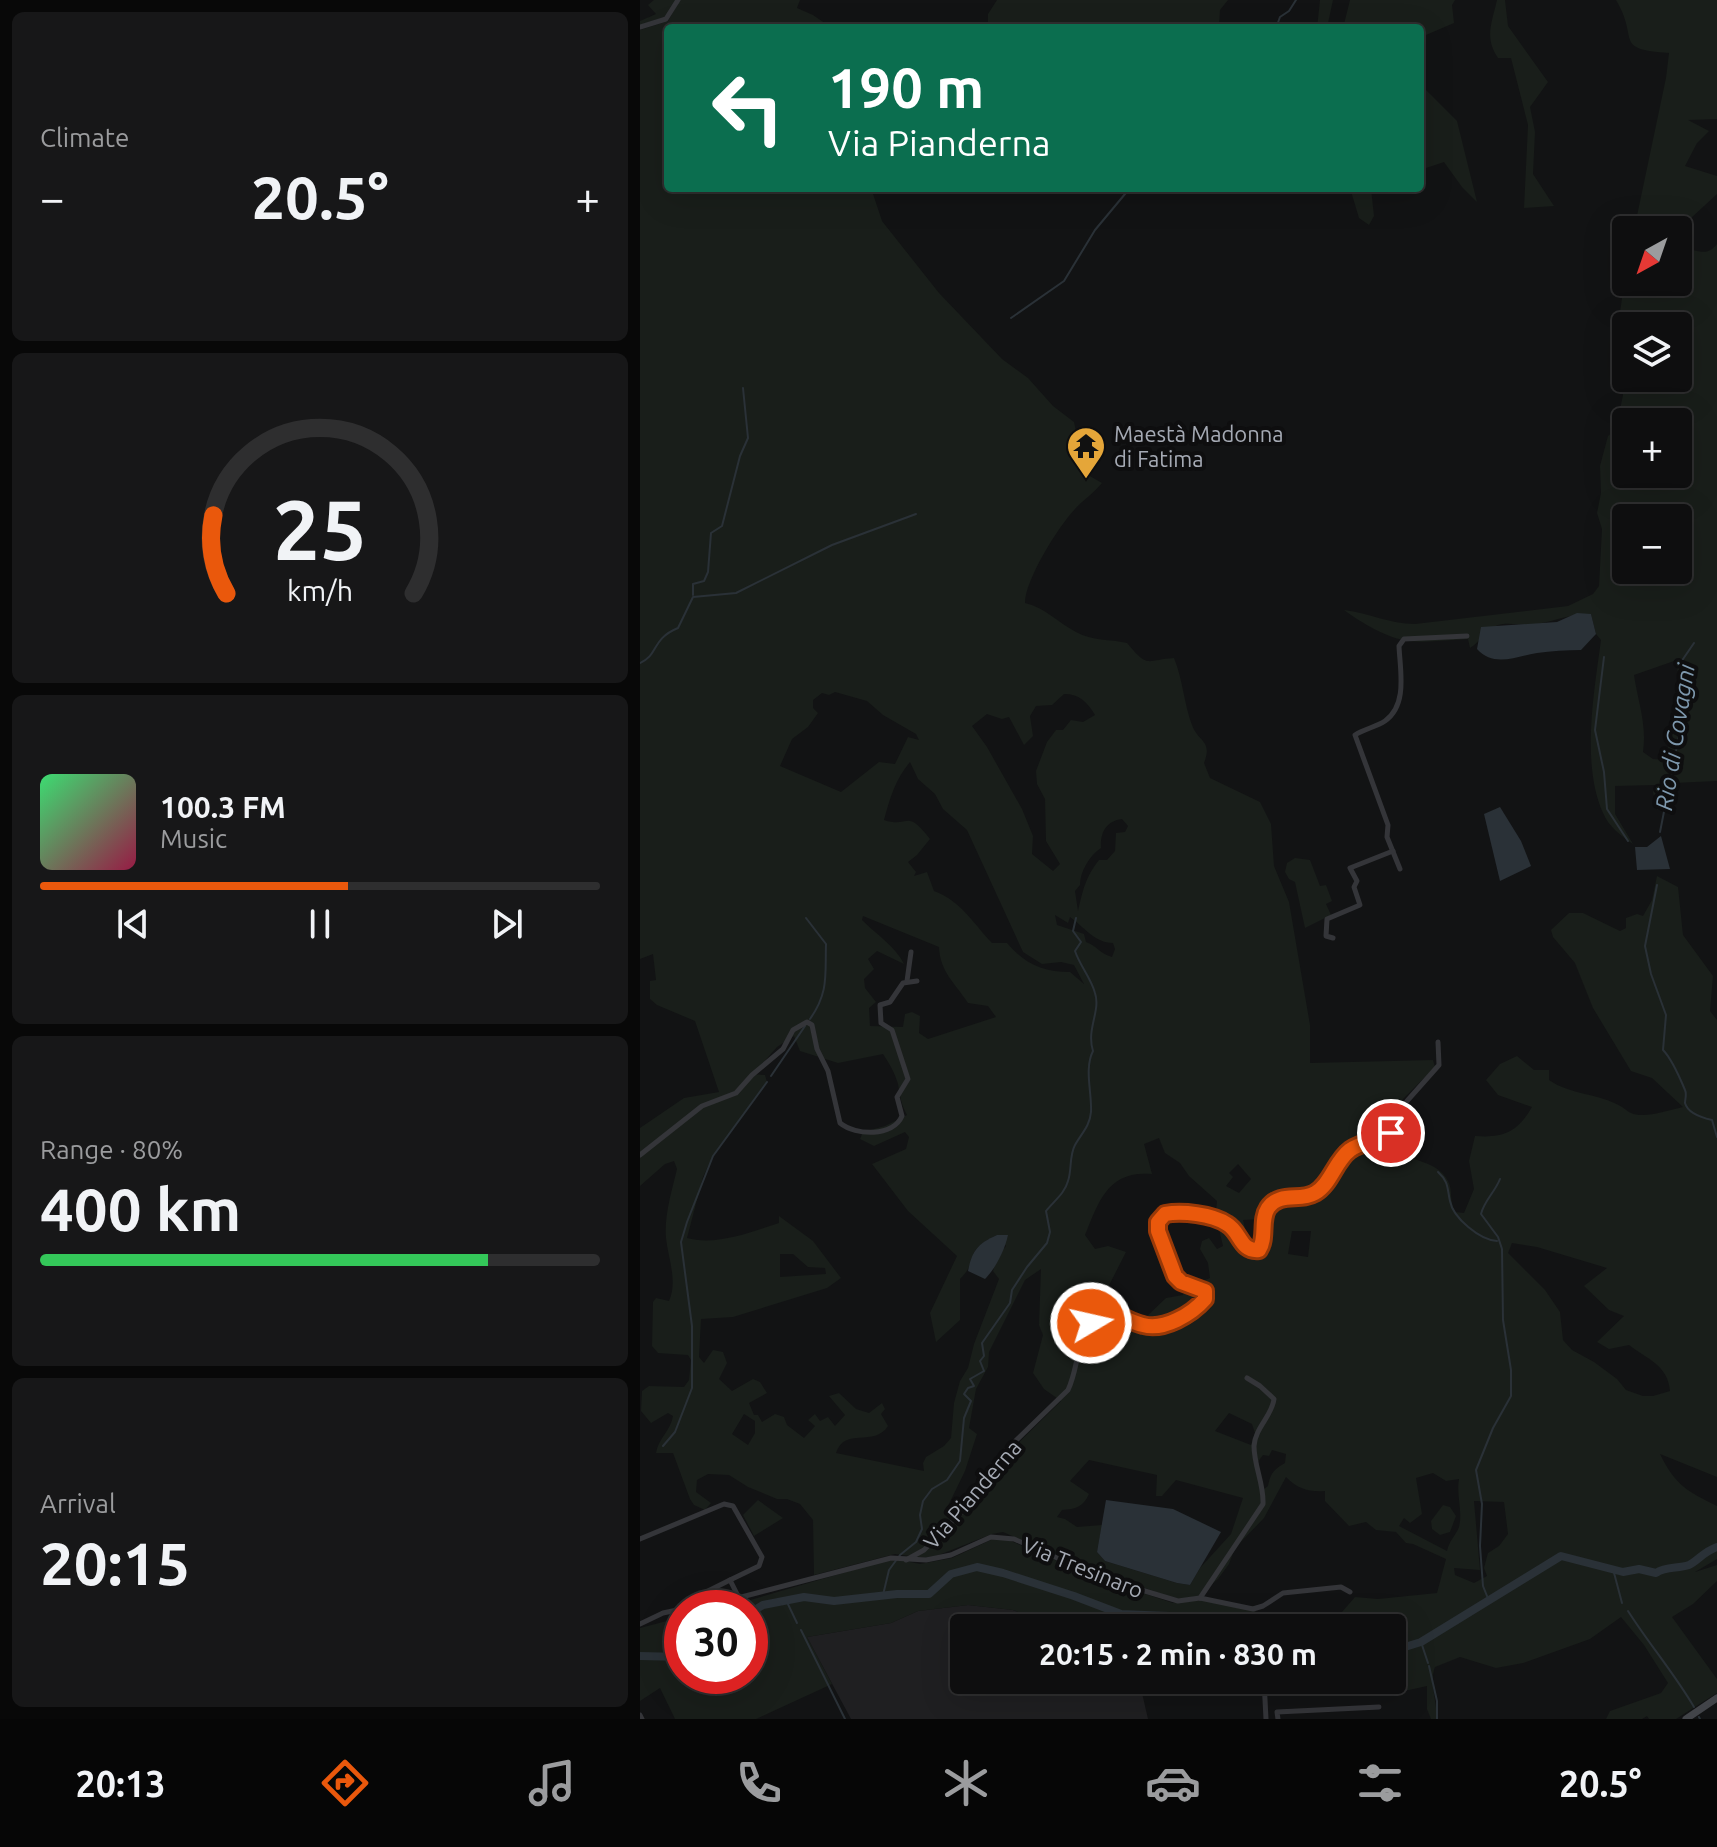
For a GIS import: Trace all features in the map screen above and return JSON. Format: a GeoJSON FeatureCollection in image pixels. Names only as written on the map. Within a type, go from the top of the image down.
{"type":"FeatureCollection","features":[{"type":"Feature","properties":{"kind":"main road"},"geometry":{"type":"LineString","coordinates":[[1686,1719],[1717,1698]]}},
{"type":"Feature","properties":{"kind":"street"},"geometry":{"type":"LineString","coordinates":[[640,27],[666,19],[678,0]]}},
{"type":"Feature","properties":{"kind":"street"},"geometry":{"type":"LineString","coordinates":[[1400,869],[1387,837],[1388,825],[1355,735],[1377,726],[1394,714],[1402,690],[1399,646],[1404,639],[1467,636]]}},
{"type":"Feature","properties":{"kind":"street"},"geometry":{"type":"LineString","coordinates":[[1333,938],[1326,936],[1327,919],[1360,905],[1354,887],[1357,881],[1350,868],[1393,851]]}},
{"type":"Feature","properties":{"kind":"street"},"geometry":{"type":"LineString","coordinates":[[640,1155],[702,1106],[736,1093],[783,1049],[793,1030],[807,1022],[812,1025],[817,1049],[828,1071],[840,1123],[847,1129],[863,1131],[888,1130],[896,1126],[902,1116],[897,1097],[908,1079],[892,1030],[880,1020],[880,1005],[890,1002],[907,981],[911,952]]}},
{"type":"Feature","properties":{"kind":"street"},"geometry":{"type":"LineString","coordinates":[[907,981],[917,981]]}},
{"type":"Feature","properties":{"kind":"street","name":"Via Pianderna"},"geometry":{"type":"LineString","coordinates":[[900,1558],[924,1550],[963,1511],[998,1458],[1068,1390],[1076,1356],[1091,1323],[1104,1315],[1114,1314],[1142,1325],[1157,1325],[1185,1317],[1205,1299],[1205,1291],[1181,1282],[1175,1276],[1158,1231],[1161,1218],[1167,1213],[1176,1213],[1219,1220],[1233,1229],[1245,1247],[1251,1251],[1259,1250],[1263,1245],[1269,1206],[1282,1199],[1313,1195],[1350,1150],[1385,1137],[1394,1129],[1407,1101],[1439,1065],[1438,1042]]}},
{"type":"Feature","properties":{"kind":"street"},"geometry":{"type":"LineString","coordinates":[[1200,1598],[1263,1504],[1264,1490],[1254,1446],[1274,1399],[1247,1378]]}},
{"type":"Feature","properties":{"kind":"street"},"geometry":{"type":"LineString","coordinates":[[640,1539],[724,1504],[733,1506],[762,1557],[759,1566],[710,1590]]}},
{"type":"Feature","properties":{"kind":"street","name":"Via Tresinaro"},"geometry":{"type":"LineString","coordinates":[[768,1591],[900,1558],[943,1557],[991,1537],[1002,1536],[1105,1579],[1178,1601],[1200,1598],[1253,1609],[1283,1593],[1341,1587],[1350,1592]]}},
{"type":"Feature","properties":{"kind":"street"},"geometry":{"type":"LineString","coordinates":[[730,1580],[735,1590]]}},
{"type":"Feature","properties":{"kind":"street"},"geometry":{"type":"LineString","coordinates":[[640,1624],[664,1613]]}},
{"type":"Feature","properties":{"kind":"street"},"geometry":{"type":"LineString","coordinates":[[1265,1694],[1266,1719]]}},
{"type":"Feature","properties":{"kind":"street"},"geometry":{"type":"LineString","coordinates":[[1278,1719],[1277,1712],[1379,1707]]}},
{"type":"Feature","properties":{"kind":"shaded area"},"geometry":{"type":"Polygon","coordinates":[[[654,0],[679,0],[667,16],[640,25],[640,21],[656,14],[648,5],[654,0]]]}},
{"type":"Feature","properties":{"kind":"shaded area"},"geometry":{"type":"Polygon","coordinates":[[[680,0],[800,0],[797,8],[826,24],[664,24],[664,192],[872,192],[882,221],[939,293],[1002,359],[1028,378],[1053,406],[1074,422],[1083,465],[1088,475],[1102,483],[1060,528],[1036,568],[1025,603],[1039,608],[1082,635],[1127,643],[1144,660],[1174,658],[1192,725],[1206,745],[1204,763],[1210,778],[1260,802],[1271,824],[1274,866],[1289,902],[1310,1025],[1310,1063],[1433,1060],[1435,1067],[1403,1099],[1392,1129],[1385,1135],[1362,1140],[1347,1148],[1314,1190],[1272,1200],[1261,1219],[1243,1220],[1249,1245],[1265,1249],[1266,1213],[1276,1201],[1333,1187],[1351,1159],[1371,1154],[1379,1145],[1427,1163],[1443,1173],[1449,1184],[1455,1212],[1464,1213],[1474,1189],[1469,1161],[1475,1136],[1508,1132],[1521,1123],[1532,1107],[1498,1095],[1486,1080],[1500,1064],[1517,1056],[1534,1070],[1549,1070],[1549,1080],[1557,1085],[1613,1102],[1633,1114],[1650,1115],[1683,1107],[1652,1078],[1631,1071],[1593,1008],[1575,963],[1553,937],[1551,930],[1569,913],[1583,913],[1620,931],[1626,928],[1626,918],[1637,914],[1643,916],[1652,900],[1657,876],[1678,887],[1683,935],[1713,976],[1710,1011],[1717,1020],[1717,1477],[1660,1454],[1683,1486],[1717,1506],[1717,1559],[1695,1572],[1717,1565],[1717,1581],[1693,1604],[1672,1617],[1717,1679],[1717,1693],[1676,1719],[1649,1719],[1647,1716],[1642,1719],[1606,1719],[1610,1711],[1661,1693],[1668,1683],[1644,1645],[1621,1617],[1590,1639],[1523,1663],[1496,1668],[1460,1657],[1435,1667],[1433,1686],[1437,1719],[1431,1719],[1427,1709],[1427,1686],[1406,1690],[1406,1614],[1326,1614],[1342,1612],[1355,1597],[1378,1599],[1437,1593],[1446,1559],[1406,1543],[1396,1532],[1376,1530],[1366,1522],[1349,1526],[1325,1501],[1325,1491],[1304,1489],[1286,1477],[1264,1518],[1235,1548],[1229,1564],[1218,1579],[1198,1596],[1182,1599],[1092,1570],[1003,1532],[939,1555],[925,1558],[895,1554],[814,1575],[813,1520],[800,1504],[777,1499],[729,1475],[708,1474],[697,1480],[696,1492],[711,1503],[705,1510],[694,1505],[673,1453],[656,1453],[673,1416],[668,1413],[651,1423],[641,1411],[642,1391],[649,1386],[684,1387],[689,1380],[691,1360],[688,1355],[658,1353],[652,1346],[653,1302],[656,1298],[669,1301],[672,1293],[673,1278],[666,1230],[677,1169],[674,1161],[665,1164],[640,1186],[640,1128],[684,1098],[719,1092],[695,1021],[650,999],[650,981],[656,980],[653,954],[640,959],[640,30],[668,21],[680,0]],[[835,692],[829,695],[822,693],[813,700],[813,708],[818,713],[808,727],[792,739],[780,766],[841,792],[879,762],[895,764],[908,737],[919,740],[916,734],[883,715],[867,701],[835,692]],[[1064,694],[1052,705],[1036,706],[1030,716],[1033,736],[1024,745],[1009,717],[1002,719],[987,714],[972,726],[1022,809],[1033,836],[1032,854],[1053,871],[1060,864],[1046,841],[1045,799],[1037,784],[1036,771],[1047,742],[1056,730],[1063,730],[1071,720],[1083,722],[1095,715],[1074,695],[1064,694]],[[910,762],[897,782],[884,820],[911,821],[930,839],[908,862],[916,872],[914,876],[927,872],[934,891],[959,907],[992,943],[1007,943],[1035,965],[1070,972],[1084,984],[1074,965],[1061,962],[1042,964],[1023,952],[967,830],[943,809],[935,794],[918,779],[910,762]],[[1122,819],[1108,825],[1103,833],[1101,848],[1086,865],[1075,891],[1078,911],[1091,873],[1099,860],[1107,860],[1115,851],[1116,833],[1125,832],[1128,826],[1122,819]],[[1055,915],[1057,925],[1084,934],[1086,942],[1112,957],[1115,949],[1113,943],[1095,937],[1070,917],[1068,923],[1055,915]],[[863,916],[862,920],[896,952],[904,964],[877,951],[868,959],[874,969],[864,979],[865,988],[876,1002],[869,1008],[870,1026],[903,1027],[905,1014],[912,1012],[920,1016],[919,1033],[928,1039],[996,1017],[988,1006],[968,1003],[945,970],[939,947],[863,916]],[[794,1036],[777,1047],[753,1074],[765,1075],[767,1082],[713,1156],[703,1177],[687,1238],[710,1240],[733,1237],[779,1223],[779,1216],[813,1241],[841,1278],[827,1288],[733,1317],[701,1319],[699,1357],[704,1363],[713,1350],[723,1352],[727,1363],[719,1379],[732,1391],[753,1379],[760,1382],[767,1393],[749,1403],[754,1415],[758,1415],[762,1422],[775,1414],[784,1417],[787,1425],[804,1438],[815,1426],[808,1420],[815,1414],[820,1421],[828,1417],[835,1426],[845,1415],[829,1396],[839,1393],[856,1409],[869,1413],[882,1403],[885,1409],[881,1414],[888,1426],[875,1436],[846,1440],[836,1453],[924,1471],[926,1457],[951,1438],[954,1403],[960,1381],[968,1368],[999,1279],[993,1271],[997,1258],[1006,1246],[997,1235],[975,1251],[960,1279],[960,1320],[936,1342],[930,1313],[957,1256],[908,1211],[872,1164],[906,1149],[909,1137],[905,1132],[874,1146],[860,1139],[863,1132],[907,1115],[892,1068],[883,1054],[838,1063],[800,1051],[794,1036]],[[1159,1138],[1144,1144],[1152,1174],[1125,1177],[1107,1190],[1085,1235],[1095,1249],[1108,1246],[1126,1252],[1096,1311],[1109,1308],[1144,1319],[1166,1298],[1183,1295],[1186,1289],[1173,1281],[1182,1275],[1203,1281],[1210,1278],[1208,1263],[1200,1249],[1202,1241],[1209,1238],[1217,1249],[1223,1246],[1219,1229],[1202,1212],[1216,1212],[1217,1201],[1189,1176],[1180,1163],[1165,1153],[1159,1138]],[[1238,1164],[1229,1173],[1233,1177],[1226,1186],[1239,1193],[1251,1179],[1238,1164]],[[1292,1231],[1288,1254],[1308,1257],[1311,1231],[1292,1231]],[[1512,1243],[1508,1253],[1545,1290],[1560,1312],[1563,1340],[1572,1350],[1617,1379],[1626,1390],[1643,1396],[1670,1391],[1661,1369],[1629,1345],[1609,1349],[1597,1342],[1624,1316],[1609,1310],[1584,1286],[1607,1268],[1537,1247],[1512,1243]],[[780,1254],[780,1277],[826,1274],[825,1268],[808,1267],[793,1254],[780,1254]],[[1041,1269],[1025,1280],[989,1352],[988,1367],[976,1389],[969,1428],[977,1434],[965,1471],[946,1510],[953,1512],[960,1509],[930,1541],[934,1544],[972,1505],[999,1462],[1061,1401],[1044,1389],[1033,1373],[1043,1335],[1039,1325],[1041,1269]],[[1229,1413],[1215,1431],[1251,1445],[1255,1433],[1252,1424],[1229,1413]],[[744,1414],[732,1434],[748,1445],[755,1433],[755,1421],[744,1414]],[[1272,1450],[1269,1456],[1263,1455],[1257,1463],[1264,1489],[1273,1472],[1285,1463],[1286,1454],[1272,1450]],[[1089,1460],[1070,1481],[1089,1494],[1082,1505],[1062,1510],[1057,1517],[1077,1527],[1102,1525],[1097,1552],[1105,1561],[1190,1585],[1200,1568],[1231,1534],[1243,1498],[1176,1480],[1162,1496],[1156,1496],[1157,1475],[1089,1460]],[[1433,1473],[1416,1478],[1422,1514],[1410,1523],[1404,1518],[1399,1526],[1447,1551],[1460,1521],[1459,1479],[1446,1481],[1433,1473]],[[1474,1501],[1480,1570],[1454,1568],[1455,1575],[1474,1583],[1487,1576],[1484,1568],[1488,1553],[1499,1546],[1508,1534],[1504,1502],[1474,1501]]]}},
{"type":"Feature","properties":{"kind":"shaded area"},"geometry":{"type":"Polygon","coordinates":[[[997,0],[1228,0],[1220,10],[1219,24],[988,24],[988,14],[997,0]]]}},
{"type":"Feature","properties":{"kind":"shaded area"},"geometry":{"type":"Polygon","coordinates":[[[1320,0],[1333,0],[1328,24],[1317,24],[1320,0]]]}},
{"type":"Feature","properties":{"kind":"shaded area"},"geometry":{"type":"Polygon","coordinates":[[[1350,0],[1455,0],[1452,5],[1454,23],[1426,35],[1424,24],[1344,24],[1350,0]]]}},
{"type":"Feature","properties":{"kind":"shaded area"},"geometry":{"type":"Polygon","coordinates":[[[1497,0],[1505,0],[1508,26],[1548,82],[1530,107],[1535,132],[1533,174],[1554,206],[1524,208],[1528,125],[1511,58],[1498,58],[1491,44],[1490,30],[1497,0]]]}},
{"type":"Feature","properties":{"kind":"shaded area"},"geometry":{"type":"Polygon","coordinates":[[[1616,0],[1717,0],[1717,119],[1688,120],[1709,131],[1697,143],[1685,166],[1717,176],[1717,194],[1692,217],[1637,216],[1669,53],[1640,49],[1634,45],[1616,0]]]}},
{"type":"Feature","properties":{"kind":"shaded area"},"geometry":{"type":"Polygon","coordinates":[[[1424,88],[1457,121],[1477,202],[1444,162],[1424,169],[1424,88]]]}},
{"type":"Feature","properties":{"kind":"shaded area"},"geometry":{"type":"Polygon","coordinates":[[[1351,192],[1371,192],[1374,216],[1369,225],[1359,218],[1351,192]]]}},
{"type":"Feature","properties":{"kind":"shaded area"},"geometry":{"type":"Polygon","coordinates":[[[1717,244],[1717,781],[1674,783],[1665,808],[1657,810],[1653,792],[1656,785],[1615,786],[1615,814],[1633,844],[1616,831],[1606,818],[1596,794],[1592,773],[1591,728],[1601,640],[1596,634],[1591,614],[1530,625],[1498,625],[1470,648],[1468,639],[1423,642],[1392,637],[1344,610],[1415,624],[1568,606],[1593,594],[1599,586],[1602,529],[1597,513],[1601,493],[1600,466],[1608,436],[1612,432],[1612,488],[1692,488],[1692,408],[1620,408],[1622,392],[1692,392],[1692,312],[1620,312],[1622,296],[1692,296],[1692,246],[1693,250],[1704,252],[1717,244]],[[1677,660],[1634,675],[1643,722],[1643,752],[1653,759],[1665,760],[1668,748],[1677,660]]]}},
{"type":"Feature","properties":{"kind":"shaded area"},"geometry":{"type":"Polygon","coordinates":[[[1577,613],[1591,614],[1596,634],[1581,650],[1498,659],[1484,655],[1477,649],[1481,627],[1557,622],[1577,613]]]}},
{"type":"Feature","properties":{"kind":"shaded area"},"geometry":{"type":"Polygon","coordinates":[[[1500,807],[1521,841],[1531,866],[1500,881],[1484,814],[1500,807]]]}},
{"type":"Feature","properties":{"kind":"shaded area"},"geometry":{"type":"Polygon","coordinates":[[[1661,836],[1670,869],[1637,870],[1635,847],[1647,847],[1661,836]]]}},
{"type":"Feature","properties":{"kind":"shaded area"},"geometry":{"type":"Polygon","coordinates":[[[1295,858],[1310,860],[1320,886],[1326,885],[1332,901],[1326,904],[1331,915],[1305,928],[1295,882],[1285,872],[1287,863],[1295,858]]]}},
{"type":"Feature","properties":{"kind":"shaded area"},"geometry":{"type":"Polygon","coordinates":[[[997,1235],[1008,1235],[989,1275],[985,1279],[968,1271],[976,1249],[997,1235]]]}},
{"type":"Feature","properties":{"kind":"shaded area"},"geometry":{"type":"Polygon","coordinates":[[[758,1500],[783,1518],[754,1536],[743,1515],[758,1500]]]}},
{"type":"Feature","properties":{"kind":"shaded area"},"geometry":{"type":"Polygon","coordinates":[[[1106,1500],[1173,1509],[1221,1532],[1190,1585],[1105,1561],[1097,1552],[1106,1500]]]}},
{"type":"Feature","properties":{"kind":"shaded area"},"geometry":{"type":"Polygon","coordinates":[[[1443,1505],[1450,1507],[1456,1516],[1450,1532],[1440,1535],[1432,1529],[1431,1521],[1443,1505]]]}},
{"type":"Feature","properties":{"kind":"shaded area"},"geometry":{"type":"Polygon","coordinates":[[[993,1539],[1006,1539],[1103,1580],[1173,1603],[1202,1600],[1262,1614],[1023,1614],[968,1605],[918,1611],[891,1623],[807,1637],[832,1684],[756,1719],[675,1719],[660,1688],[640,1701],[640,1628],[664,1622],[664,1694],[768,1694],[768,1595],[884,1561],[920,1564],[952,1558],[993,1539]]]}},
{"type":"Feature","properties":{"kind":"shaded area"},"geometry":{"type":"Polygon","coordinates":[[[968,1605],[1023,1614],[950,1614],[950,1694],[1142,1694],[1148,1719],[851,1719],[807,1637],[891,1623],[918,1611],[968,1605]]]}},
{"type":"Feature","properties":{"kind":"waterway"},"geometry":{"type":"LineString","coordinates":[[1277,24],[1296,0]]}},
{"type":"Feature","properties":{"kind":"waterway"},"geometry":{"type":"LineString","coordinates":[[1011,318],[1064,281],[1095,230],[1127,192]]}},
{"type":"Feature","properties":{"kind":"waterway"},"geometry":{"type":"LineString","coordinates":[[693,595],[693,584],[704,581],[708,572],[711,533],[722,526],[740,456],[748,438],[743,388]]}},
{"type":"Feature","properties":{"kind":"waterway"},"geometry":{"type":"LineString","coordinates":[[640,663],[650,656],[663,637],[678,628],[693,597],[736,593],[832,545],[916,514]]}},
{"type":"Feature","properties":{"kind":"waterway","name":"Rio di Covagni"},"geometry":{"type":"LineString","coordinates":[[1660,832],[1684,710],[1681,662],[1694,643]]}},
{"type":"Feature","properties":{"kind":"waterway","name":"Rio di Covagni"},"geometry":{"type":"LineString","coordinates":[[1604,657],[1595,730],[1604,772],[1607,809],[1628,841]]}},
{"type":"Feature","properties":{"kind":"waterway","name":"Rio di Covagni"},"geometry":{"type":"LineString","coordinates":[[1657,885],[1645,946],[1651,974],[1666,1015],[1663,1050],[1673,1063],[1685,1090],[1687,1107],[1696,1115],[1712,1120],[1717,1137]]}},
{"type":"Feature","properties":{"kind":"waterway"},"geometry":{"type":"LineString","coordinates":[[806,918],[826,944],[823,992],[810,1019]]}},
{"type":"Feature","properties":{"kind":"waterway"},"geometry":{"type":"LineString","coordinates":[[883,1595],[889,1570],[900,1555],[916,1542],[922,1529],[920,1515],[923,1501],[932,1489],[947,1480],[960,1461],[964,1418],[971,1401],[964,1394],[974,1386],[970,1379],[984,1371],[980,1361],[984,1356],[982,1343],[1010,1303],[1012,1290],[1047,1243],[1050,1232],[1046,1211],[1067,1185],[1073,1149],[1090,1117],[1089,1065],[1093,1051],[1091,1035],[1096,1000],[1091,982],[1075,951],[1081,942],[1073,931],[1076,918]]}},
{"type":"Feature","properties":{"kind":"waterway"},"geometry":{"type":"LineString","coordinates":[[771,1076],[805,1026]]}},
{"type":"Feature","properties":{"kind":"waterway"},"geometry":{"type":"LineString","coordinates":[[663,1446],[675,1432],[692,1388],[692,1326],[681,1242],[713,1156],[767,1082]]}},
{"type":"Feature","properties":{"kind":"waterway"},"geometry":{"type":"LineString","coordinates":[[1438,1172],[1446,1182],[1456,1214],[1475,1232],[1497,1241]]}},
{"type":"Feature","properties":{"kind":"waterway"},"geometry":{"type":"LineString","coordinates":[[1489,1601],[1483,1586],[1480,1546],[1482,1504],[1476,1470],[1493,1428],[1511,1396],[1511,1370],[1503,1320],[1502,1249],[1498,1237],[1481,1214],[1500,1179]]}},
{"type":"Feature","properties":{"kind":"waterway"},"geometry":{"type":"LineString","coordinates":[[1406,1647],[1421,1642],[1561,1556],[1623,1572],[1639,1569],[1656,1573],[1689,1565],[1717,1547]]}},
{"type":"Feature","properties":{"kind":"waterway"},"geometry":{"type":"LineString","coordinates":[[768,1604],[804,1597],[834,1601],[929,1594],[951,1574],[977,1567],[1074,1596],[1121,1614]]}},
{"type":"Feature","properties":{"kind":"waterway"},"geometry":{"type":"LineString","coordinates":[[1613,1569],[1622,1603]]}},
{"type":"Feature","properties":{"kind":"waterway"},"geometry":{"type":"LineString","coordinates":[[786,1600],[797,1623]]}},
{"type":"Feature","properties":{"kind":"waterway"},"geometry":{"type":"LineString","coordinates":[[1628,1611],[1694,1707]]}},
{"type":"Feature","properties":{"kind":"waterway"},"geometry":{"type":"LineString","coordinates":[[801,1630],[845,1719]]}},
{"type":"Feature","properties":{"kind":"waterway"},"geometry":{"type":"LineString","coordinates":[[1421,1642],[1428,1663]]}},
{"type":"Feature","properties":{"kind":"waterway"},"geometry":{"type":"LineString","coordinates":[[640,1656],[664,1657]]}},
{"type":"Feature","properties":{"kind":"waterway"},"geometry":{"type":"LineString","coordinates":[[1429,1666],[1437,1701],[1437,1719]]}},
{"type":"Feature","properties":{"kind":"place","name":"Maestà Madonna di Fatima"},"geometry":{"type":"Point","coordinates":[1086,480]}},
{"type":"Feature","properties":{"kind":"route"},"geometry":{"type":"LineString","coordinates":[[1091,1323],[1104,1315],[1114,1314],[1142,1325],[1157,1325],[1185,1317],[1205,1299],[1205,1291],[1181,1282],[1175,1276],[1158,1231],[1158,1222],[1165,1214],[1225,1222],[1245,1247],[1251,1251],[1259,1250],[1263,1245],[1269,1206],[1288,1197],[1313,1195],[1350,1150],[1391,1133]]}}]}
